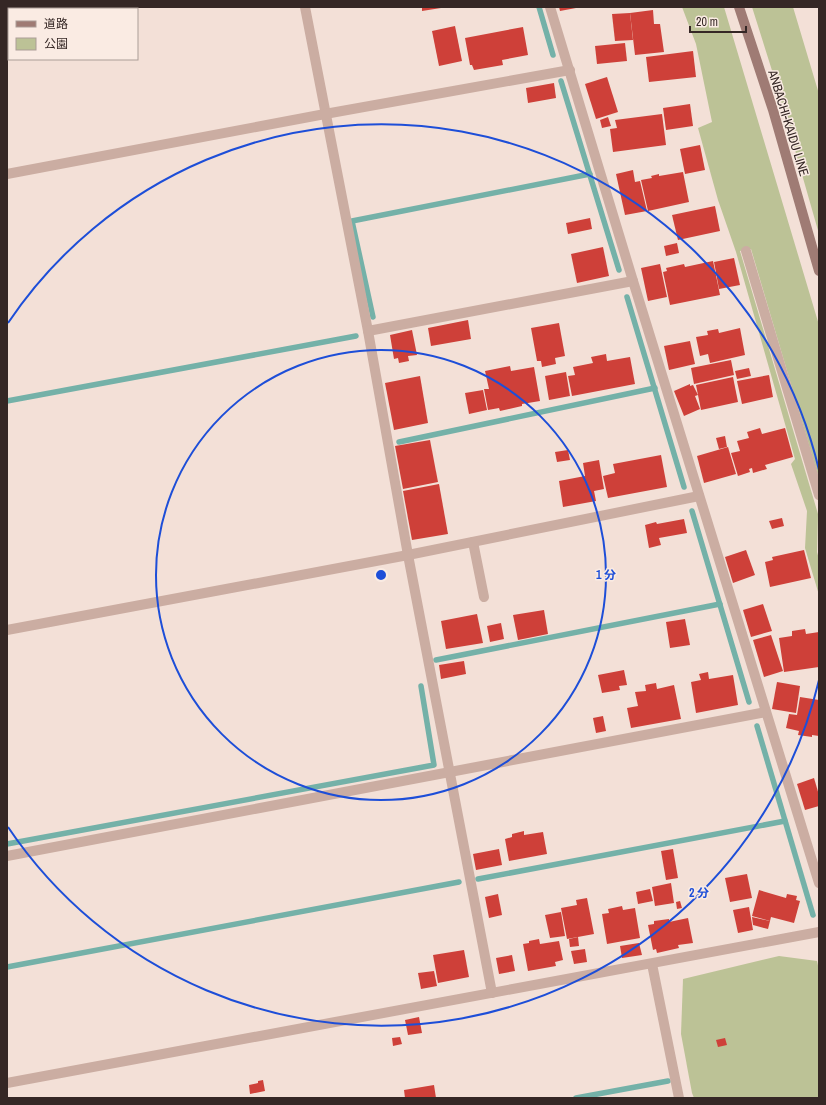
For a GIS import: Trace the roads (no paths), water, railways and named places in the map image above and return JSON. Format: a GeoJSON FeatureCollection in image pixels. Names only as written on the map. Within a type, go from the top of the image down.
{"type":"FeatureCollection","features":[{"type":"Feature","properties":{"kind":"main road","name":"ANBACHI-KAIDU LINE"},"geometry":{"type":"LineString","coordinates":[[739,7],[773,110],[819,271]]}},
{"type":"Feature","properties":{"kind":"street"},"geometry":{"type":"LineString","coordinates":[[305,7],[368,331],[408,556],[492,993]]}},
{"type":"Feature","properties":{"kind":"street"},"geometry":{"type":"LineString","coordinates":[[550,7],[819,883]]}},
{"type":"Feature","properties":{"kind":"street"},"geometry":{"type":"LineString","coordinates":[[7,174],[325,114],[570,70]]}},
{"type":"Feature","properties":{"kind":"street"},"geometry":{"type":"LineString","coordinates":[[746,252],[819,495]]}},
{"type":"Feature","properties":{"kind":"street"},"geometry":{"type":"LineString","coordinates":[[368,331],[633,281]]}},
{"type":"Feature","properties":{"kind":"street"},"geometry":{"type":"LineString","coordinates":[[7,630],[408,556],[699,496]]}},
{"type":"Feature","properties":{"kind":"street"},"geometry":{"type":"LineString","coordinates":[[473,542],[484,597]]}},
{"type":"Feature","properties":{"kind":"street"},"geometry":{"type":"LineString","coordinates":[[7,856],[766,712]]}},
{"type":"Feature","properties":{"kind":"street"},"geometry":{"type":"LineString","coordinates":[[7,1083],[819,932]]}},
{"type":"Feature","properties":{"kind":"street"},"geometry":{"type":"LineString","coordinates":[[652,964],[679,1098]]}},
{"type":"Feature","properties":{"kind":"waterway"},"geometry":{"type":"LineString","coordinates":[[539,7],[553,55]]}},
{"type":"Feature","properties":{"kind":"waterway"},"geometry":{"type":"LineString","coordinates":[[561,81],[619,270]]}},
{"type":"Feature","properties":{"kind":"waterway"},"geometry":{"type":"LineString","coordinates":[[373,317],[352,221],[590,174]]}},
{"type":"Feature","properties":{"kind":"waterway"},"geometry":{"type":"LineString","coordinates":[[627,297],[684,487]]}},
{"type":"Feature","properties":{"kind":"waterway"},"geometry":{"type":"LineString","coordinates":[[7,401],[356,336]]}},
{"type":"Feature","properties":{"kind":"waterway"},"geometry":{"type":"LineString","coordinates":[[399,442],[655,388]]}},
{"type":"Feature","properties":{"kind":"waterway"},"geometry":{"type":"LineString","coordinates":[[692,511],[749,702]]}},
{"type":"Feature","properties":{"kind":"waterway"},"geometry":{"type":"LineString","coordinates":[[436,660],[720,604]]}},
{"type":"Feature","properties":{"kind":"waterway"},"geometry":{"type":"LineString","coordinates":[[7,844],[434,765],[421,686]]}},
{"type":"Feature","properties":{"kind":"waterway"},"geometry":{"type":"LineString","coordinates":[[757,726],[813,915]]}},
{"type":"Feature","properties":{"kind":"waterway"},"geometry":{"type":"LineString","coordinates":[[478,879],[785,821]]}},
{"type":"Feature","properties":{"kind":"waterway"},"geometry":{"type":"LineString","coordinates":[[7,967],[459,882]]}},
{"type":"Feature","properties":{"kind":"waterway"},"geometry":{"type":"LineString","coordinates":[[576,1098],[668,1081]]}}]}
